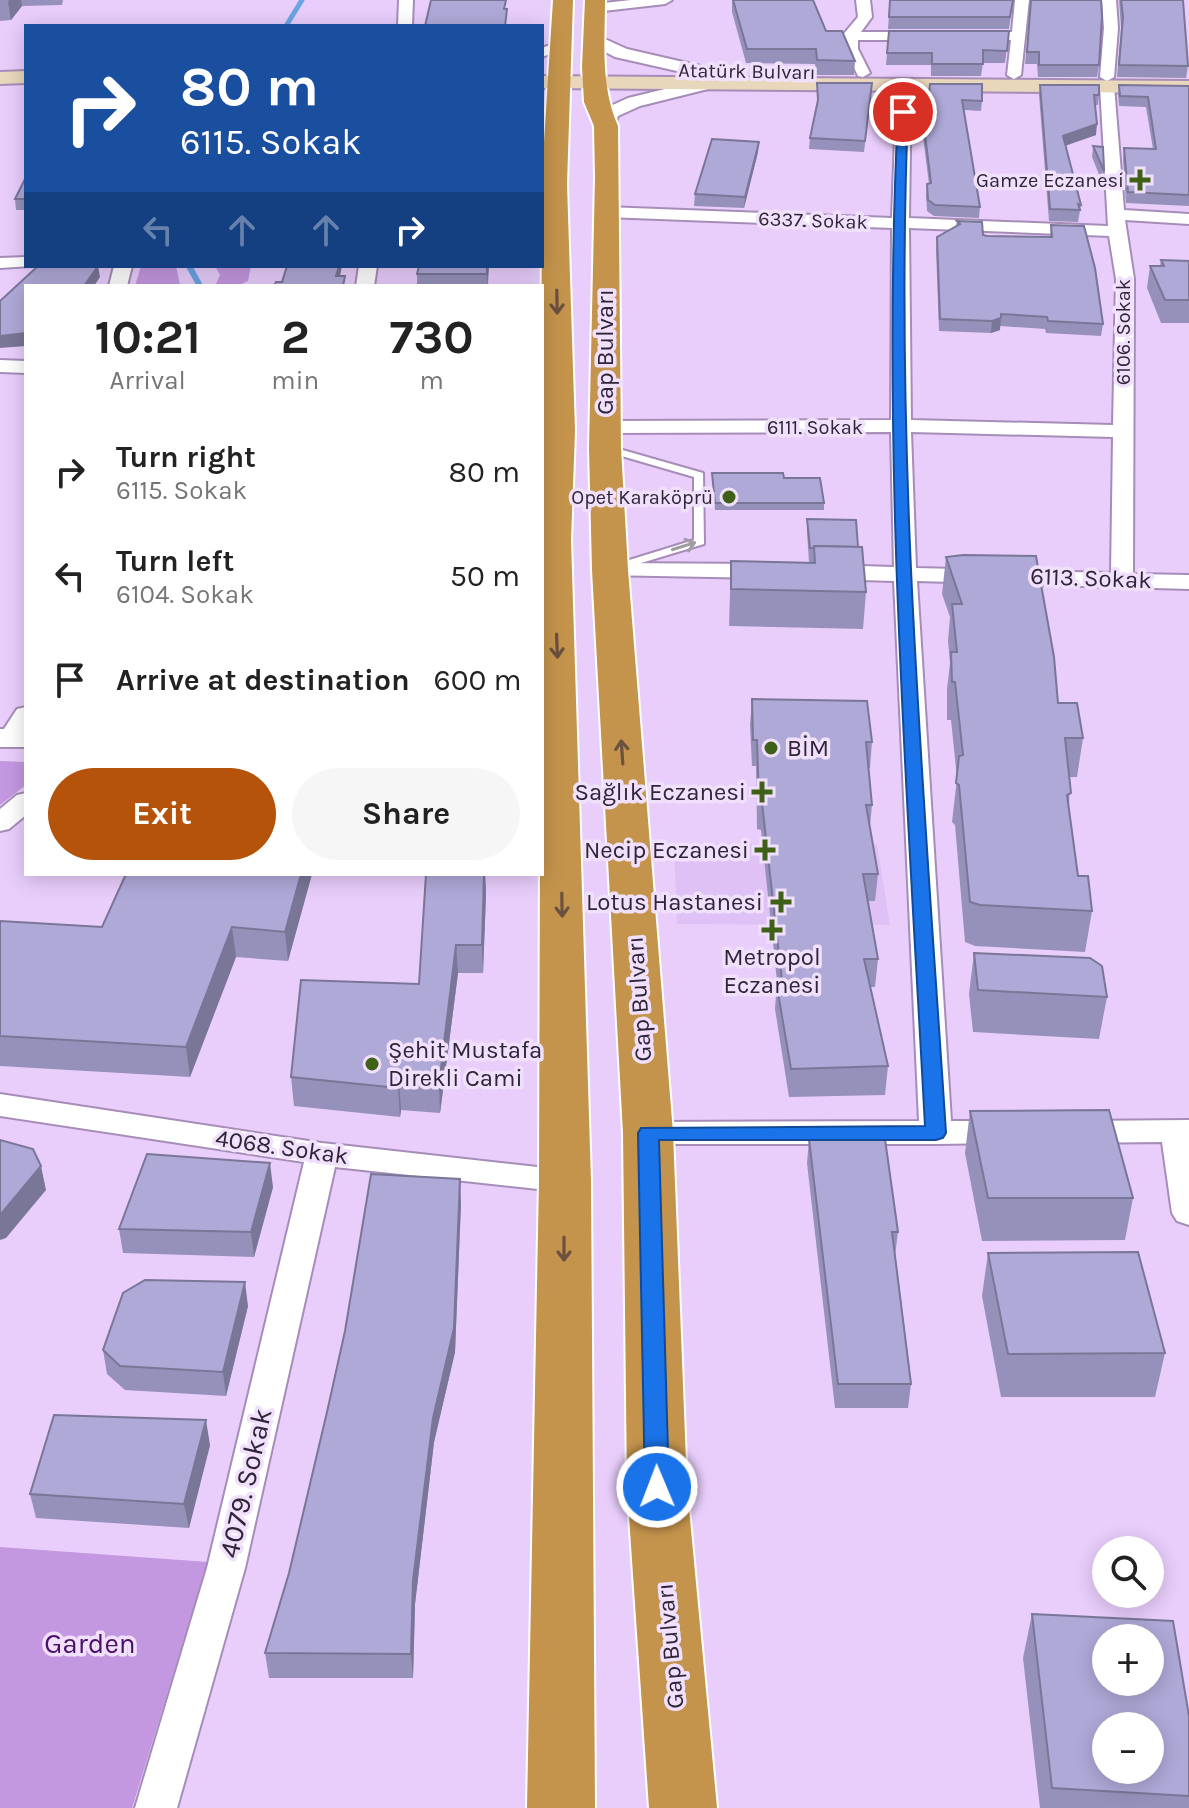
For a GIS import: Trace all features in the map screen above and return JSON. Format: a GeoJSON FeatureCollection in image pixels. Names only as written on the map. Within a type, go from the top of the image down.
{"type":"FeatureCollection","features":[{"type":"Feature","properties":{"kind":"highway","name":"Gap Bulvarı"},"geometry":{"type":"LineString","coordinates":[[573,56],[606,212],[605,437],[610,570],[648,1133],[657,1487],[683,1808]]}},
{"type":"Feature","properties":{"kind":"highway","name":"Gap Bulvarı"},"geometry":{"type":"LineString","coordinates":[[561,1808],[565,1181],[551,752],[554,540],[551,431],[554,184],[573,56]]}},
{"type":"Feature","properties":{"kind":"main road","name":"Atatürk Bulvarı"},"geometry":{"type":"LineString","coordinates":[[573,56],[705,77],[904,84],[1107,81],[1189,76]]}},
{"type":"Feature","properties":{"kind":"main road"},"geometry":{"type":"LineString","coordinates":[[0,68],[24,68]]}},
{"type":"Feature","properties":{"kind":"main road","name":"Atatürk Bulvarı"},"geometry":{"type":"LineString","coordinates":[[705,77],[863,73],[1014,75],[1189,87]]}},
{"type":"Feature","properties":{"kind":"main road"},"geometry":{"type":"LineString","coordinates":[[0,78],[24,77]]}},
{"type":"Feature","properties":{"kind":"street"},"geometry":{"type":"LineString","coordinates":[[405,24],[406,0]]}},
{"type":"Feature","properties":{"kind":"street"},"geometry":{"type":"LineString","coordinates":[[573,56],[665,0]]}},
{"type":"Feature","properties":{"kind":"street"},"geometry":{"type":"LineString","coordinates":[[863,0],[865,17],[849,36],[848,44],[863,73]]}},
{"type":"Feature","properties":{"kind":"street"},"geometry":{"type":"LineString","coordinates":[[1014,75],[1022,0]]}},
{"type":"Feature","properties":{"kind":"street","name":"6106. Sokak"},"geometry":{"type":"LineString","coordinates":[[1109,0],[1111,28],[1107,81],[1117,223],[1125,279],[1121,431],[1122,578]]}},
{"type":"Feature","properties":{"kind":"street"},"geometry":{"type":"LineString","coordinates":[[849,36],[1018,36]]}},
{"type":"Feature","properties":{"kind":"street"},"geometry":{"type":"LineString","coordinates":[[573,56],[621,53],[705,77]]}},
{"type":"Feature","properties":{"kind":"street"},"geometry":{"type":"LineString","coordinates":[[573,56],[610,113],[705,77]]}},
{"type":"Feature","properties":{"kind":"street"},"geometry":{"type":"LineString","coordinates":[[904,84],[898,224],[903,573],[936,1133]]}},
{"type":"Feature","properties":{"kind":"street","name":"6337. Sokak"},"geometry":{"type":"LineString","coordinates":[[606,212],[898,224],[1117,223],[1189,219]]}},
{"type":"Feature","properties":{"kind":"street"},"geometry":{"type":"LineString","coordinates":[[0,263],[24,262]]}},
{"type":"Feature","properties":{"kind":"street"},"geometry":{"type":"LineString","coordinates":[[0,366],[24,367]]}},
{"type":"Feature","properties":{"kind":"street","name":"6111. Sokak"},"geometry":{"type":"LineString","coordinates":[[605,437],[899,426],[1121,431]]}},
{"type":"Feature","properties":{"kind":"street","name":"6113. Sokak"},"geometry":{"type":"LineString","coordinates":[[610,570],[903,573],[1189,582]]}},
{"type":"Feature","properties":{"kind":"street"},"geometry":{"type":"LineString","coordinates":[[0,823],[24,803]]}},
{"type":"Feature","properties":{"kind":"street","name":"4068. Sokak"},"geometry":{"type":"LineString","coordinates":[[0,1105],[322,1154],[565,1181]]}},
{"type":"Feature","properties":{"kind":"street"},"geometry":{"type":"LineString","coordinates":[[648,1133],[1183,1131],[1189,1213]]}},
{"type":"Feature","properties":{"kind":"street","name":"4079. Sokak"},"geometry":{"type":"LineString","coordinates":[[156,1808],[226,1568],[322,1154]]}},
{"type":"Feature","properties":{"kind":"lane"},"geometry":{"type":"LineString","coordinates":[[605,437],[699,475],[700,542],[610,570]]}},
{"type":"Feature","properties":{"kind":"shaded area","name":"Lotus Hastanesi"},"geometry":{"type":"Polygon","coordinates":[[[674,843],[877,844],[890,925],[677,924],[674,843]]]}},
{"type":"Feature","properties":{"kind":"green space"},"geometry":{"type":"Polygon","coordinates":[[[140,268],[176,268],[180,284],[136,284],[140,268]]]}},
{"type":"Feature","properties":{"kind":"green space"},"geometry":{"type":"Polygon","coordinates":[[[216,268],[251,268],[248,281],[241,284],[216,284],[220,275],[216,268]]]}},
{"type":"Feature","properties":{"kind":"green space"},"geometry":{"type":"Polygon","coordinates":[[[0,761],[24,762],[24,787],[0,805],[0,761]]]}},
{"type":"Feature","properties":{"kind":"green space","name":"Garden"},"geometry":{"type":"Polygon","coordinates":[[[0,1547],[208,1562],[132,1808],[0,1808],[0,1547]]]}},
{"type":"Feature","properties":{"kind":"building"},"geometry":{"type":"Polygon","coordinates":[[[431,0],[506,0],[505,24],[425,24],[431,0]]]}},
{"type":"Feature","properties":{"kind":"building"},"geometry":{"type":"Polygon","coordinates":[[[733,0],[813,0],[826,31],[842,31],[855,61],[817,60],[816,49],[747,49],[733,0]]]}},
{"type":"Feature","properties":{"kind":"building"},"geometry":{"type":"Polygon","coordinates":[[[890,0],[1013,0],[1010,17],[889,17],[890,0]]]}},
{"type":"Feature","properties":{"kind":"building"},"geometry":{"type":"Polygon","coordinates":[[[1031,0],[1101,0],[1099,65],[1039,65],[1039,52],[1027,52],[1031,0]]]}},
{"type":"Feature","properties":{"kind":"building"},"geometry":{"type":"Polygon","coordinates":[[[1121,0],[1183,0],[1188,66],[1119,65],[1123,17],[1121,0]]]}},
{"type":"Feature","properties":{"kind":"building"},"geometry":{"type":"Polygon","coordinates":[[[889,31],[1009,31],[1007,51],[983,50],[983,64],[932,64],[932,53],[887,53],[889,31]]]}},
{"type":"Feature","properties":{"kind":"building"},"geometry":{"type":"Polygon","coordinates":[[[817,83],[872,83],[865,141],[810,138],[818,100],[817,83]]]}},
{"type":"Feature","properties":{"kind":"building"},"geometry":{"type":"Polygon","coordinates":[[[930,84],[982,84],[982,101],[962,100],[980,207],[935,205],[928,200],[927,184],[931,183],[921,103],[928,104],[930,84]]]}},
{"type":"Feature","properties":{"kind":"building"},"geometry":{"type":"Polygon","coordinates":[[[1040,85],[1099,85],[1099,95],[1094,95],[1097,124],[1063,136],[1080,210],[1050,209],[1040,85]]]}},
{"type":"Feature","properties":{"kind":"building"},"geometry":{"type":"Polygon","coordinates":[[[1119,85],[1189,86],[1189,195],[1128,192],[1124,148],[1156,149],[1148,97],[1120,96],[1119,85]]]}},
{"type":"Feature","properties":{"kind":"building"},"geometry":{"type":"Polygon","coordinates":[[[712,139],[759,142],[745,197],[695,194],[712,139]]]}},
{"type":"Feature","properties":{"kind":"building"},"geometry":{"type":"Polygon","coordinates":[[[1093,146],[1103,147],[1104,171],[1093,146]]]}},
{"type":"Feature","properties":{"kind":"building"},"geometry":{"type":"Polygon","coordinates":[[[24,181],[24,199],[15,199],[24,181]]]}},
{"type":"Feature","properties":{"kind":"building"},"geometry":{"type":"Polygon","coordinates":[[[957,221],[982,222],[983,235],[987,236],[1052,237],[1051,225],[1084,226],[1095,268],[1103,324],[1001,314],[1001,318],[992,321],[940,319],[937,237],[960,224],[957,221]]]}},
{"type":"Feature","properties":{"kind":"building"},"geometry":{"type":"Polygon","coordinates":[[[1161,260],[1189,261],[1189,300],[1165,300],[1150,266],[1164,266],[1161,260]]]}},
{"type":"Feature","properties":{"kind":"building"},"geometry":{"type":"Polygon","coordinates":[[[36,268],[97,268],[85,284],[24,284],[24,333],[0,336],[0,301],[36,268]]]}},
{"type":"Feature","properties":{"kind":"building"},"geometry":{"type":"Polygon","coordinates":[[[286,268],[338,268],[336,276],[345,276],[343,284],[275,284],[282,282],[286,268]]]}},
{"type":"Feature","properties":{"kind":"building"},"geometry":{"type":"Polygon","coordinates":[[[418,268],[487,268],[487,274],[417,274],[418,268]]]}},
{"type":"Feature","properties":{"kind":"building"},"geometry":{"type":"Polygon","coordinates":[[[712,473],[783,473],[784,478],[820,478],[824,503],[715,503],[712,473]]]}},
{"type":"Feature","properties":{"kind":"building"},"geometry":{"type":"Polygon","coordinates":[[[807,519],[856,520],[858,547],[810,548],[807,519]]]}},
{"type":"Feature","properties":{"kind":"building"},"geometry":{"type":"Polygon","coordinates":[[[814,546],[862,547],[866,592],[731,589],[731,561],[815,563],[814,546]]]}},
{"type":"Feature","properties":{"kind":"building"},"geometry":{"type":"Polygon","coordinates":[[[1036,556],[1054,657],[1058,703],[1077,703],[1083,738],[1065,738],[1071,793],[1067,795],[1078,876],[1088,876],[1092,911],[970,902],[959,785],[956,783],[959,756],[963,755],[955,682],[952,682],[951,652],[957,652],[952,604],[962,604],[946,557],[1036,556]]]}},
{"type":"Feature","properties":{"kind":"building"},"geometry":{"type":"Polygon","coordinates":[[[752,699],[867,701],[872,742],[866,742],[872,805],[866,805],[878,874],[863,874],[878,959],[864,959],[888,1066],[791,1069],[776,981],[782,981],[762,803],[759,802],[752,699]]]}},
{"type":"Feature","properties":{"kind":"building"},"geometry":{"type":"Polygon","coordinates":[[[125,876],[300,876],[285,932],[232,927],[186,1047],[0,1036],[0,921],[102,927],[125,876]]]}},
{"type":"Feature","properties":{"kind":"building"},"geometry":{"type":"Polygon","coordinates":[[[426,876],[484,876],[482,945],[456,945],[439,1084],[399,1081],[398,1088],[291,1077],[301,980],[419,984],[426,876]]]}},
{"type":"Feature","properties":{"kind":"building"},"geometry":{"type":"Polygon","coordinates":[[[974,953],[1090,958],[1102,966],[1107,997],[978,990],[974,953]]]}},
{"type":"Feature","properties":{"kind":"building"},"geometry":{"type":"Polygon","coordinates":[[[1109,1110],[1133,1198],[988,1198],[970,1111],[1109,1110]]]}},
{"type":"Feature","properties":{"kind":"building"},"geometry":{"type":"Polygon","coordinates":[[[809,1139],[885,1139],[898,1232],[892,1232],[911,1384],[838,1384],[809,1139]]]}},
{"type":"Feature","properties":{"kind":"building"},"geometry":{"type":"Polygon","coordinates":[[[0,1140],[33,1149],[41,1166],[0,1215],[0,1140]]]}},
{"type":"Feature","properties":{"kind":"building"},"geometry":{"type":"Polygon","coordinates":[[[147,1154],[270,1163],[251,1232],[119,1229],[147,1154]]]}},
{"type":"Feature","properties":{"kind":"building"},"geometry":{"type":"Polygon","coordinates":[[[371,1174],[460,1179],[454,1328],[433,1418],[413,1580],[411,1654],[265,1653],[289,1573],[345,1331],[371,1174]]]}},
{"type":"Feature","properties":{"kind":"building"},"geometry":{"type":"Polygon","coordinates":[[[1138,1252],[1165,1353],[1008,1354],[988,1253],[1138,1252]]]}},
{"type":"Feature","properties":{"kind":"building"},"geometry":{"type":"Polygon","coordinates":[[[145,1280],[245,1282],[223,1372],[120,1366],[103,1350],[123,1293],[145,1280]]]}},
{"type":"Feature","properties":{"kind":"building"},"geometry":{"type":"Polygon","coordinates":[[[54,1415],[206,1420],[184,1504],[30,1494],[54,1415]]]}},
{"type":"Feature","properties":{"kind":"building"},"geometry":{"type":"Polygon","coordinates":[[[1032,1614],[1173,1621],[1189,1716],[1189,1796],[1052,1788],[1032,1614]]]}},
{"type":"Feature","properties":{"kind":"waterway"},"geometry":{"type":"LineString","coordinates":[[287,24],[302,0]]}},
{"type":"Feature","properties":{"kind":"waterway"},"geometry":{"type":"LineString","coordinates":[[190,268],[199,284]]}},
{"type":"Feature","properties":{"kind":"place","name":"Gamze Eczanesi"},"geometry":{"type":"Point","coordinates":[1140,180]}},
{"type":"Feature","properties":{"kind":"place","name":"Opet Karaköprü"},"geometry":{"type":"Point","coordinates":[729,497]}},
{"type":"Feature","properties":{"kind":"place","name":"BİM"},"geometry":{"type":"Point","coordinates":[771,748]}},
{"type":"Feature","properties":{"kind":"place","name":"Sağlık Eczanesi"},"geometry":{"type":"Point","coordinates":[762,792]}},
{"type":"Feature","properties":{"kind":"place","name":"Necip Eczanesi"},"geometry":{"type":"Point","coordinates":[765,850]}},
{"type":"Feature","properties":{"kind":"place","name":"Lotus Hastanesi"},"geometry":{"type":"Point","coordinates":[781,902]}},
{"type":"Feature","properties":{"kind":"place","name":"Metropol Eczanesi"},"geometry":{"type":"Point","coordinates":[772,930]}},
{"type":"Feature","properties":{"kind":"place","name":"Şehit Mustafa Direkli Cami"},"geometry":{"type":"Point","coordinates":[372,1064]}},
{"type":"Feature","properties":{"kind":"route"},"geometry":{"type":"LineString","coordinates":[[657,1487],[648,1133],[936,1133],[903,573],[898,224],[903,112]]}}]}
